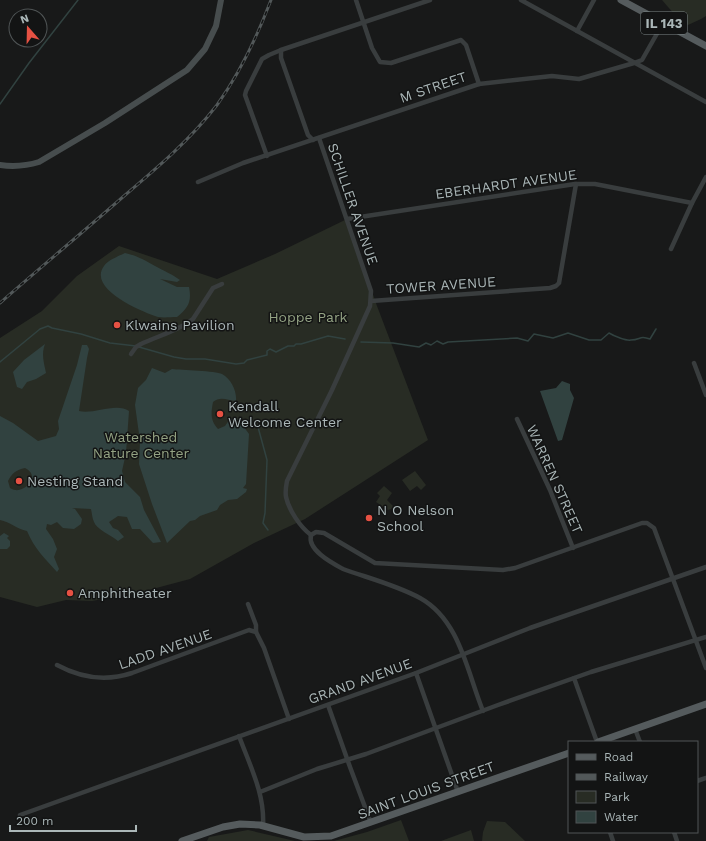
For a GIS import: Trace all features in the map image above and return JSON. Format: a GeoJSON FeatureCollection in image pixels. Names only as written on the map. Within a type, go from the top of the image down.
{"type":"FeatureCollection","features":[{"type":"Feature","properties":{"kind":"main road","name":"IL 143"},"geometry":{"type":"LineString","coordinates":[[621,0],[706,46]]}},
{"type":"Feature","properties":{"kind":"main road"},"geometry":{"type":"LineString","coordinates":[[600,741],[706,704]]}},
{"type":"Feature","properties":{"kind":"main road","name":"SAINT LOUIS STREET"},"geometry":{"type":"LineString","coordinates":[[182,841],[217,828],[231,825],[251,824],[304,837],[329,836],[371,823],[568,753]]}},
{"type":"Feature","properties":{"kind":"street"},"geometry":{"type":"LineString","coordinates":[[0,165],[16,167],[28,166],[39,162],[105,123],[187,70],[198,60],[208,44],[216,26],[221,0]]}},
{"type":"Feature","properties":{"kind":"street"},"geometry":{"type":"LineString","coordinates":[[356,0],[374,52],[380,62],[391,63],[461,40],[466,45],[479,84]]}},
{"type":"Feature","properties":{"kind":"street"},"geometry":{"type":"LineString","coordinates":[[267,156],[246,95],[246,91],[264,57],[430,0]]}},
{"type":"Feature","properties":{"kind":"street"},"geometry":{"type":"LineString","coordinates":[[522,0],[706,102]]}},
{"type":"Feature","properties":{"kind":"street"},"geometry":{"type":"LineString","coordinates":[[577,31],[594,0]]}},
{"type":"Feature","properties":{"kind":"street","name":"M STREET"},"geometry":{"type":"LineString","coordinates":[[198,182],[243,163],[479,84],[552,76],[579,79],[634,63],[642,60],[663,23]]}},
{"type":"Feature","properties":{"kind":"street","name":"SCHILLER AVENUE"},"geometry":{"type":"LineString","coordinates":[[281,50],[281,58],[308,135],[313,140]]}},
{"type":"Feature","properties":{"kind":"street","name":"SCHILLER AVENUE"},"geometry":{"type":"LineString","coordinates":[[319,138],[371,291],[371,301]]}},
{"type":"Feature","properties":{"kind":"street"},"geometry":{"type":"LineString","coordinates":[[671,249],[692,203],[706,177]]}},
{"type":"Feature","properties":{"kind":"street","name":"EBERHARDT AVENUE"},"geometry":{"type":"LineString","coordinates":[[347,219],[576,184],[595,184],[692,203]]}},
{"type":"Feature","properties":{"kind":"street","name":"TOWER AVENUE"},"geometry":{"type":"LineString","coordinates":[[311,534],[304,528],[290,507],[286,497],[287,481],[332,390],[371,301],[550,288],[556,286],[559,283],[576,184]]}},
{"type":"Feature","properties":{"kind":"street"},"geometry":{"type":"LineString","coordinates":[[131,354],[136,347],[141,344],[178,329],[193,319],[213,288],[222,284]]}},
{"type":"Feature","properties":{"kind":"street"},"geometry":{"type":"LineString","coordinates":[[694,363],[706,395]]}},
{"type":"Feature","properties":{"kind":"street","name":"WARREN STREET"},"geometry":{"type":"LineString","coordinates":[[517,419],[550,490],[573,548]]}},
{"type":"Feature","properties":{"kind":"street"},"geometry":{"type":"LineString","coordinates":[[483,710],[458,643],[442,616],[429,604],[411,594],[334,564],[318,553],[310,540],[311,534],[316,532],[324,533],[369,561],[380,564],[509,570],[642,523],[650,524],[654,528],[706,668]]}},
{"type":"Feature","properties":{"kind":"street","name":"GRAND AVENUE"},"geometry":{"type":"LineString","coordinates":[[20,815],[416,673],[536,626],[706,567]]}},
{"type":"Feature","properties":{"kind":"street"},"geometry":{"type":"LineString","coordinates":[[248,604],[256,632],[264,648],[289,719]]}},
{"type":"Feature","properties":{"kind":"street","name":"LADD AVENUE"},"geometry":{"type":"LineString","coordinates":[[57,665],[66,670],[90,678],[116,678],[249,630],[256,632]]}},
{"type":"Feature","properties":{"kind":"street"},"geometry":{"type":"LineString","coordinates":[[260,792],[317,769],[436,729],[483,710],[574,678],[618,663],[706,637]]}},
{"type":"Feature","properties":{"kind":"street"},"geometry":{"type":"LineString","coordinates":[[416,673],[458,792]]}},
{"type":"Feature","properties":{"kind":"street"},"geometry":{"type":"LineString","coordinates":[[574,678],[597,741]]}},
{"type":"Feature","properties":{"kind":"street"},"geometry":{"type":"LineString","coordinates":[[328,705],[371,823]]}},
{"type":"Feature","properties":{"kind":"street"},"geometry":{"type":"LineString","coordinates":[[635,729],[640,741]]}},
{"type":"Feature","properties":{"kind":"street"},"geometry":{"type":"LineString","coordinates":[[239,736],[260,792],[263,806],[264,826]]}},
{"type":"Feature","properties":{"kind":"green space"},"geometry":{"type":"Polygon","coordinates":[[[662,0],[706,0],[706,16],[688,25],[675,15],[662,0]]]}},
{"type":"Feature","properties":{"kind":"green space","name":"Watershed Nature Center"},"geometry":{"type":"Polygon","coordinates":[[[347,219],[377,306],[428,440],[305,519],[254,543],[190,579],[145,591],[92,601],[66,600],[37,607],[0,597],[0,338],[42,311],[77,276],[119,246],[217,279],[275,254],[347,219]]]}},
{"type":"Feature","properties":{"kind":"green space"},"geometry":{"type":"Polygon","coordinates":[[[415,471],[426,485],[421,490],[417,486],[410,491],[402,480],[415,471]]]}},
{"type":"Feature","properties":{"kind":"green space"},"geometry":{"type":"Polygon","coordinates":[[[384,486],[392,493],[387,500],[393,506],[388,510],[376,502],[380,496],[377,493],[384,486]]]}},
{"type":"Feature","properties":{"kind":"green space"},"geometry":{"type":"Polygon","coordinates":[[[401,820],[409,841],[334,841],[367,832],[401,820]]]}},
{"type":"Feature","properties":{"kind":"green space"},"geometry":{"type":"Polygon","coordinates":[[[487,821],[505,822],[525,841],[482,841],[483,832],[487,821]]]}},
{"type":"Feature","properties":{"kind":"green space"},"geometry":{"type":"Polygon","coordinates":[[[248,830],[295,841],[207,841],[209,837],[248,830]]]}},
{"type":"Feature","properties":{"kind":"green space"},"geometry":{"type":"Polygon","coordinates":[[[471,830],[474,841],[441,841],[471,830]]]}},
{"type":"Feature","properties":{"kind":"water"},"geometry":{"type":"Polygon","coordinates":[[[125,253],[141,258],[180,280],[177,282],[160,279],[177,287],[189,287],[189,301],[181,314],[177,317],[158,317],[129,305],[109,291],[103,283],[101,275],[104,266],[111,260],[125,253]]]}},
{"type":"Feature","properties":{"kind":"water"},"geometry":{"type":"Polygon","coordinates":[[[45,344],[43,355],[46,373],[27,382],[22,389],[17,387],[13,372],[24,360],[45,344]]]}},
{"type":"Feature","properties":{"kind":"water"},"geometry":{"type":"Polygon","coordinates":[[[82,345],[87,345],[89,349],[79,411],[85,412],[118,408],[129,411],[126,453],[122,471],[125,482],[140,497],[144,510],[161,542],[153,543],[140,529],[132,529],[127,517],[118,516],[109,522],[113,528],[118,530],[124,537],[118,541],[95,525],[91,509],[72,508],[75,509],[82,519],[81,524],[74,529],[63,528],[57,522],[51,525],[47,524],[46,529],[53,539],[57,549],[54,557],[59,569],[57,572],[37,548],[27,531],[0,520],[0,416],[13,423],[38,441],[56,436],[59,429],[58,421],[77,365],[82,345]],[[25,468],[13,474],[8,481],[10,488],[15,490],[21,489],[32,481],[31,473],[25,468]]]}},
{"type":"Feature","properties":{"kind":"water"},"geometry":{"type":"Polygon","coordinates":[[[152,368],[165,373],[172,369],[213,372],[225,376],[231,382],[236,401],[218,399],[213,402],[212,419],[218,429],[225,426],[230,419],[238,419],[249,434],[246,484],[243,488],[247,489],[246,492],[237,499],[228,500],[220,505],[217,510],[190,521],[167,543],[139,464],[140,441],[135,405],[138,388],[146,380],[152,368]]]}},
{"type":"Feature","properties":{"kind":"water"},"geometry":{"type":"Polygon","coordinates":[[[562,381],[570,384],[570,390],[574,398],[562,440],[558,441],[540,391],[556,388],[562,381]]]}},
{"type":"Feature","properties":{"kind":"water"},"geometry":{"type":"Polygon","coordinates":[[[4,533],[9,536],[7,538],[10,541],[10,546],[7,549],[0,549],[0,536],[4,533]]]}},
{"type":"Feature","properties":{"kind":"waterway"},"geometry":{"type":"LineString","coordinates":[[0,104],[29,63],[78,0]]}},
{"type":"Feature","properties":{"kind":"waterway"},"geometry":{"type":"LineString","coordinates":[[0,362],[40,329],[48,326],[110,343],[136,346]]}},
{"type":"Feature","properties":{"kind":"waterway"},"geometry":{"type":"LineString","coordinates":[[361,342],[393,343],[419,347],[426,343],[431,345],[437,341],[443,344],[448,342],[517,338],[528,341],[534,334],[553,338],[568,333],[589,340],[601,340],[609,333],[620,338],[634,340],[642,338],[650,339],[656,329]]}},
{"type":"Feature","properties":{"kind":"waterway"},"geometry":{"type":"LineString","coordinates":[[139,347],[174,357],[186,359],[205,359],[236,364],[244,363],[247,360],[267,355],[267,351],[270,349],[276,352],[288,346],[294,346],[296,344],[301,344],[328,336],[345,339]]}},
{"type":"Feature","properties":{"kind":"waterway"},"geometry":{"type":"LineString","coordinates":[[258,427],[267,460],[265,513],[263,523],[268,530]]}},
{"type":"Feature","properties":{"kind":"railway"},"geometry":{"type":"LineString","coordinates":[[0,303],[149,175],[207,118],[241,67],[260,28],[271,0]]}},
{"type":"Feature","properties":{"kind":"place","name":"Klwains Pavilion"},"geometry":{"type":"Point","coordinates":[117,325]}},
{"type":"Feature","properties":{"kind":"place","name":"Kendall Welcome Center"},"geometry":{"type":"Point","coordinates":[220,414]}},
{"type":"Feature","properties":{"kind":"place","name":"Nesting Stand"},"geometry":{"type":"Point","coordinates":[19,481]}},
{"type":"Feature","properties":{"kind":"place","name":"N O Nelson School"},"geometry":{"type":"Point","coordinates":[369,518]}},
{"type":"Feature","properties":{"kind":"place","name":"Amphitheater"},"geometry":{"type":"Point","coordinates":[70,593]}},
{"type":"Feature","properties":{"kind":"park label","name":"Hoppe Park"},"geometry":{"type":"Point","coordinates":[308,317]}}]}
